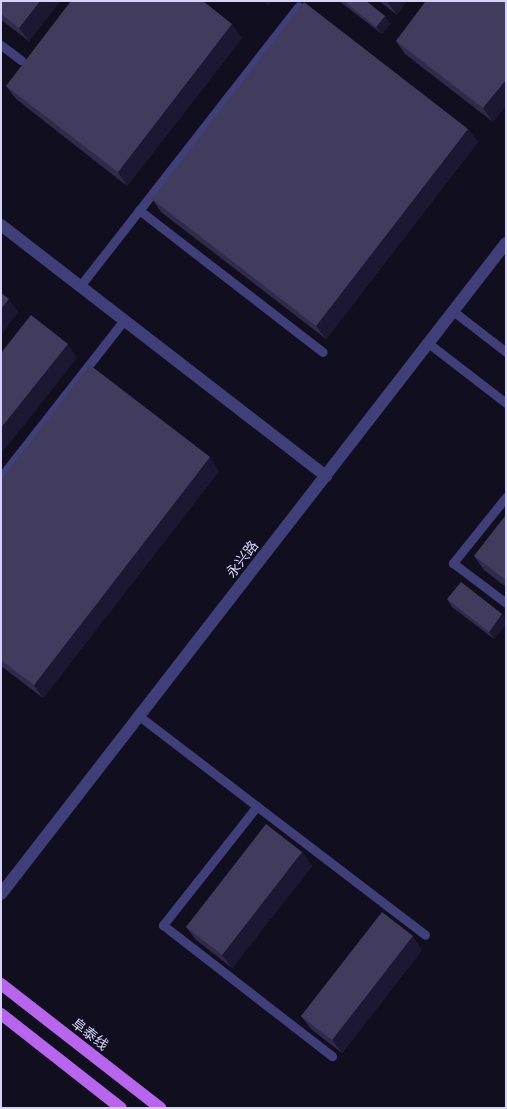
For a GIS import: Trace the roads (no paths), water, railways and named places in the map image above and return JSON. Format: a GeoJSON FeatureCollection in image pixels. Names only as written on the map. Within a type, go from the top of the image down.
{"type":"FeatureCollection","features":[{"type":"Feature","properties":{"kind":"main road","name":"阜泰线"},"geometry":{"type":"LineString","coordinates":[[1,984],[160,1108]]}},
{"type":"Feature","properties":{"kind":"main road"},"geometry":{"type":"LineString","coordinates":[[1,1014],[120,1108]]}},
{"type":"Feature","properties":{"kind":"street"},"geometry":{"type":"LineString","coordinates":[[1,225],[326,476]]}},
{"type":"Feature","properties":{"kind":"street","name":"永兴路"},"geometry":{"type":"LineString","coordinates":[[1,894],[506,242]]}},
{"type":"Feature","properties":{"kind":"lane"},"geometry":{"type":"LineString","coordinates":[[80,286],[299,6]]}},
{"type":"Feature","properties":{"kind":"lane"},"geometry":{"type":"LineString","coordinates":[[1,45],[21,60]]}},
{"type":"Feature","properties":{"kind":"lane"},"geometry":{"type":"LineString","coordinates":[[139,210],[323,352]]}},
{"type":"Feature","properties":{"kind":"lane"},"geometry":{"type":"LineString","coordinates":[[453,310],[506,352]]}},
{"type":"Feature","properties":{"kind":"lane"},"geometry":{"type":"LineString","coordinates":[[1,477],[124,320]]}},
{"type":"Feature","properties":{"kind":"lane"},"geometry":{"type":"LineString","coordinates":[[428,343],[506,403]]}},
{"type":"Feature","properties":{"kind":"lane"},"geometry":{"type":"LineString","coordinates":[[506,497],[453,563],[506,603]]}},
{"type":"Feature","properties":{"kind":"lane"},"geometry":{"type":"LineString","coordinates":[[139,716],[256,806],[388,912],[425,936]]}},
{"type":"Feature","properties":{"kind":"lane"},"geometry":{"type":"LineString","coordinates":[[256,806],[163,925],[299,1025],[332,1056]]}}]}
